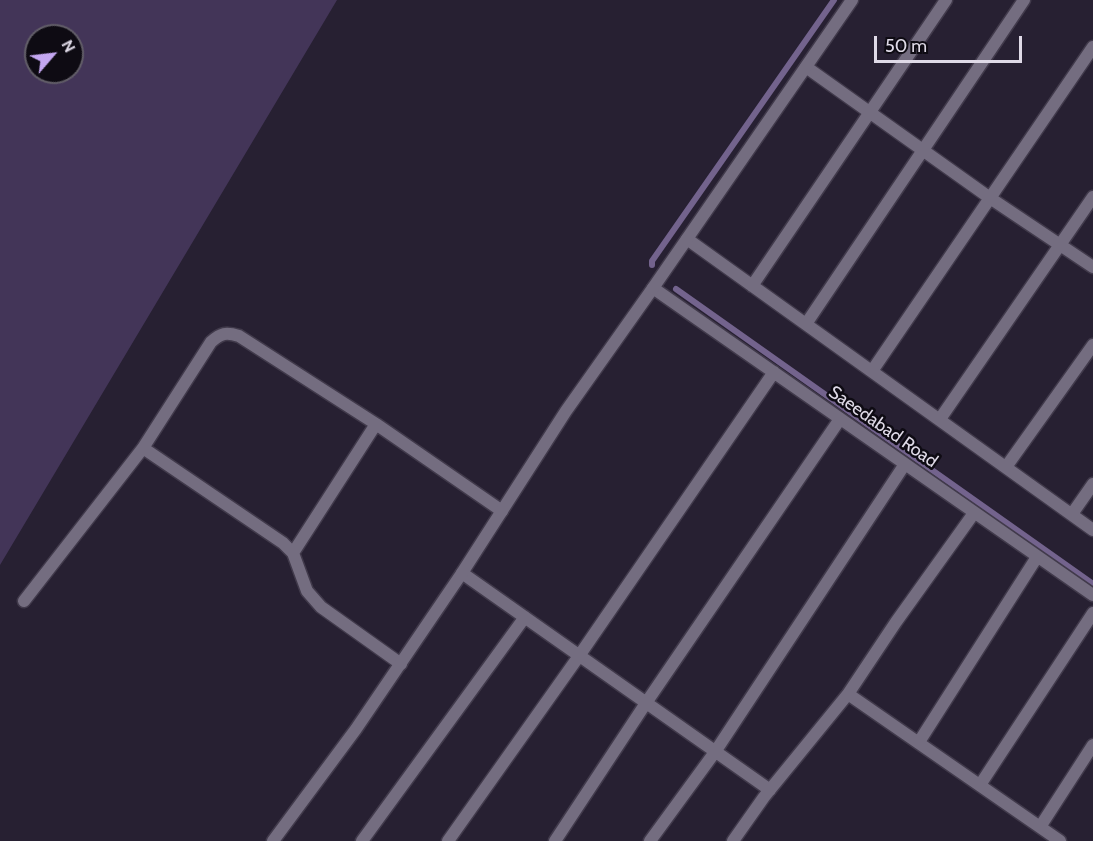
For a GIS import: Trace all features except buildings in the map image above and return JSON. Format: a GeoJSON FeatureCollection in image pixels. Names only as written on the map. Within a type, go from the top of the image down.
{"type":"FeatureCollection","features":[{"type":"Feature","properties":{"kind":"street"},"geometry":{"type":"LineString","coordinates":[[273,841],[356,729],[462,573],[566,411],[852,0]]}},
{"type":"Feature","properties":{"kind":"street"},"geometry":{"type":"LineString","coordinates":[[752,286],[946,0]]}},
{"type":"Feature","properties":{"kind":"street"},"geometry":{"type":"LineString","coordinates":[[806,324],[1024,0]]}},
{"type":"Feature","properties":{"kind":"street"},"geometry":{"type":"LineString","coordinates":[[872,371],[1093,47]]}},
{"type":"Feature","properties":{"kind":"street"},"geometry":{"type":"LineString","coordinates":[[806,67],[990,198],[1093,267]]}},
{"type":"Feature","properties":{"kind":"street"},"geometry":{"type":"LineString","coordinates":[[940,419],[1093,197]]}},
{"type":"Feature","properties":{"kind":"street"},"geometry":{"type":"LineString","coordinates":[[687,239],[1093,530]]}},
{"type":"Feature","properties":{"kind":"street","name":"Saeedabad Road"},"geometry":{"type":"LineString","coordinates":[[653,288],[1093,595]]}},
{"type":"Feature","properties":{"kind":"street"},"geometry":{"type":"LineString","coordinates":[[24,601],[143,448],[211,342],[220,334],[229,333],[239,336],[376,424],[502,510]]}},
{"type":"Feature","properties":{"kind":"street"},"geometry":{"type":"LineString","coordinates":[[1006,467],[1093,345]]}},
{"type":"Feature","properties":{"kind":"street"},"geometry":{"type":"LineString","coordinates":[[448,841],[579,656],[774,372]]}},
{"type":"Feature","properties":{"kind":"street"},"geometry":{"type":"LineString","coordinates":[[555,841],[646,703],[840,419]]}},
{"type":"Feature","properties":{"kind":"street"},"geometry":{"type":"LineString","coordinates":[[293,553],[376,424]]}},
{"type":"Feature","properties":{"kind":"street"},"geometry":{"type":"LineString","coordinates":[[143,448],[283,543],[293,553],[307,591],[321,607],[400,664]]}},
{"type":"Feature","properties":{"kind":"street"},"geometry":{"type":"LineString","coordinates":[[650,841],[715,752],[905,464]]}},
{"type":"Feature","properties":{"kind":"street"},"geometry":{"type":"LineString","coordinates":[[1072,514],[1093,484]]}},
{"type":"Feature","properties":{"kind":"street"},"geometry":{"type":"LineString","coordinates":[[733,841],[770,790],[849,694],[974,513]]}},
{"type":"Feature","properties":{"kind":"street"},"geometry":{"type":"LineString","coordinates":[[919,742],[1037,557]]}},
{"type":"Feature","properties":{"kind":"street"},"geometry":{"type":"LineString","coordinates":[[462,573],[770,790]]}},
{"type":"Feature","properties":{"kind":"street"},"geometry":{"type":"LineString","coordinates":[[980,785],[1093,613]]}},
{"type":"Feature","properties":{"kind":"street"},"geometry":{"type":"LineString","coordinates":[[362,841],[525,617]]}},
{"type":"Feature","properties":{"kind":"street"},"geometry":{"type":"LineString","coordinates":[[849,694],[1060,841]]}},
{"type":"Feature","properties":{"kind":"street"},"geometry":{"type":"LineString","coordinates":[[1040,827],[1093,745]]}},
{"type":"Feature","properties":{"kind":"shaded area"},"geometry":{"type":"Polygon","coordinates":[[[0,0],[337,0],[0,565],[0,0]]]}},
{"type":"Feature","properties":{"kind":"waterway"},"geometry":{"type":"LineString","coordinates":[[652,265],[652,261],[834,0]]}},
{"type":"Feature","properties":{"kind":"waterway"},"geometry":{"type":"LineString","coordinates":[[676,289],[1093,584]]}}]}
